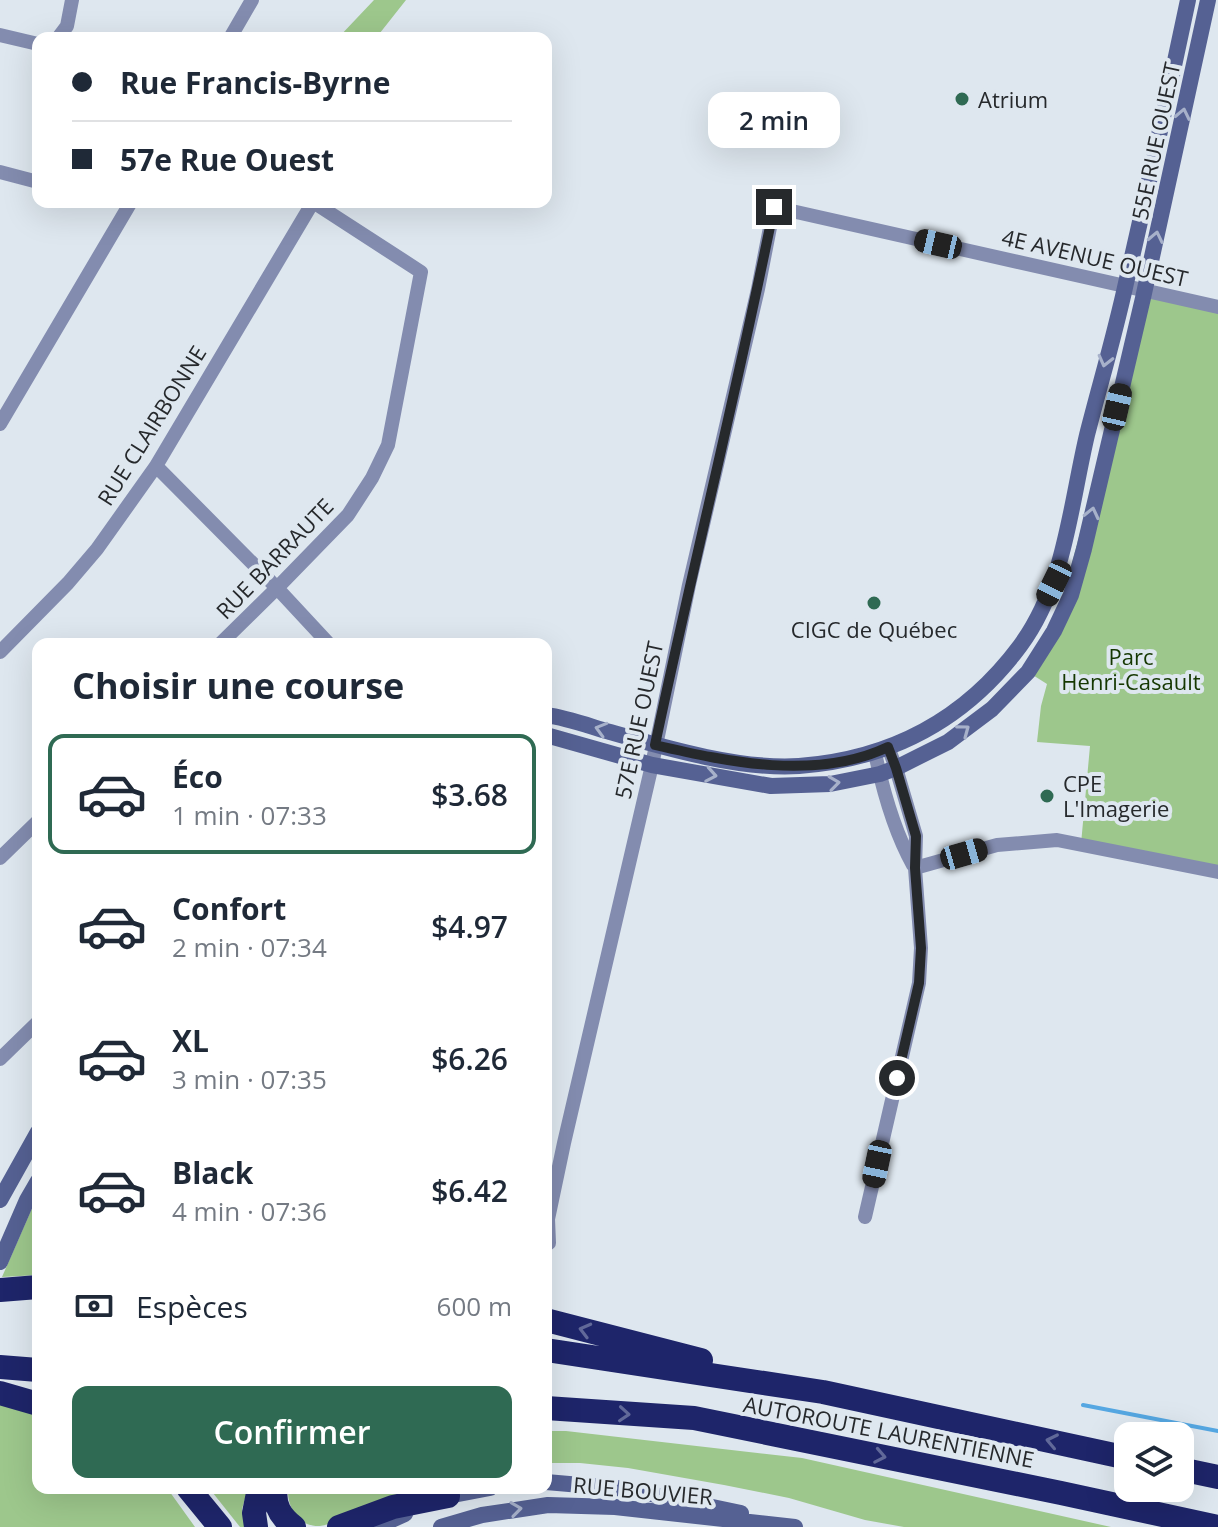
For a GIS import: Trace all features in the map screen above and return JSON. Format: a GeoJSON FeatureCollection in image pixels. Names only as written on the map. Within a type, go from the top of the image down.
{"type":"FeatureCollection","features":[{"type":"Feature","properties":{"kind":"highway"},"geometry":{"type":"LineString","coordinates":[[552,1322],[823,1392]]}},
{"type":"Feature","properties":{"kind":"highway","name":"AUTOROUTE LAURENTIENNE"},"geometry":{"type":"LineString","coordinates":[[552,1351],[823,1392],[1114,1455]]}},
{"type":"Feature","properties":{"kind":"highway"},"geometry":{"type":"LineString","coordinates":[[1,1367],[32,1370]]}},
{"type":"Feature","properties":{"kind":"highway"},"geometry":{"type":"LineString","coordinates":[[0,1393],[32,1402]]}},
{"type":"Feature","properties":{"kind":"highway","name":"AUTOROUTE LAURENTIENNE"},"geometry":{"type":"LineString","coordinates":[[552,1408],[694,1418],[1218,1527]]}},
{"type":"Feature","properties":{"kind":"highway"},"geometry":{"type":"LineString","coordinates":[[1194,1472],[1218,1477]]}},
{"type":"Feature","properties":{"kind":"highway"},"geometry":{"type":"LineString","coordinates":[[193,1494],[213,1521]]}},
{"type":"Feature","properties":{"kind":"highway"},"geometry":{"type":"LineString","coordinates":[[256,1527],[254,1513],[258,1494]]}},
{"type":"Feature","properties":{"kind":"highway"},"geometry":{"type":"LineString","coordinates":[[275,1494],[277,1509],[285,1521],[294,1527]]}},
{"type":"Feature","properties":{"kind":"highway"},"geometry":{"type":"LineString","coordinates":[[339,1527],[393,1507],[448,1496]]}},
{"type":"Feature","properties":{"kind":"street"},"geometry":{"type":"LineString","coordinates":[[62,32],[67,26],[72,0]]}},
{"type":"Feature","properties":{"kind":"street"},"geometry":{"type":"LineString","coordinates":[[233,32],[252,0]]}},
{"type":"Feature","properties":{"kind":"street","name":"55E RUE OUEST"},"geometry":{"type":"LineString","coordinates":[[552,717],[714,758],[769,766],[797,766],[835,762],[881,750],[924,732],[979,693],[1021,645],[1054,583],[1088,432],[1126,286],[1188,0]]}},
{"type":"Feature","properties":{"kind":"street","name":"55E RUE OUEST"},"geometry":{"type":"LineString","coordinates":[[552,737],[652,765],[771,786],[830,784],[880,774],[948,742],[992,709],[1028,672],[1054,631],[1071,595],[1084,549],[1208,0]]}},
{"type":"Feature","properties":{"kind":"street"},"geometry":{"type":"LineString","coordinates":[[0,35],[32,43]]}},
{"type":"Feature","properties":{"kind":"street"},"geometry":{"type":"LineString","coordinates":[[0,172],[32,180]]}},
{"type":"Feature","properties":{"kind":"street","name":"4E AVENUE OUEST"},"geometry":{"type":"LineString","coordinates":[[774,207],[1218,307]]}},
{"type":"Feature","properties":{"kind":"street","name":"57E RUE OUEST"},"geometry":{"type":"LineString","coordinates":[[552,1200],[652,765],[774,207]]}},
{"type":"Feature","properties":{"kind":"street"},"geometry":{"type":"LineString","coordinates":[[0,424],[128,208]]}},
{"type":"Feature","properties":{"kind":"street","name":"RUE CLAIRBONNE"},"geometry":{"type":"LineString","coordinates":[[0,652],[97,549],[156,466],[309,208]]}},
{"type":"Feature","properties":{"kind":"street","name":"RUE BARRAUTE"},"geometry":{"type":"LineString","coordinates":[[226,638],[348,515],[372,478],[388,445],[421,272],[322,208]]}},
{"type":"Feature","properties":{"kind":"street"},"geometry":{"type":"LineString","coordinates":[[156,466],[323,638]]}},
{"type":"Feature","properties":{"kind":"street"},"geometry":{"type":"LineString","coordinates":[[865,1217],[919,983],[921,948],[915,868],[916,836],[896,768],[881,750]]}},
{"type":"Feature","properties":{"kind":"street"},"geometry":{"type":"LineString","coordinates":[[881,750],[880,774],[901,844],[915,868]]}},
{"type":"Feature","properties":{"kind":"street"},"geometry":{"type":"LineString","coordinates":[[0,858],[32,827]]}},
{"type":"Feature","properties":{"kind":"street"},"geometry":{"type":"LineString","coordinates":[[915,868],[997,845],[1057,840],[1218,872]]}},
{"type":"Feature","properties":{"kind":"street"},"geometry":{"type":"LineString","coordinates":[[0,1059],[32,1028]]}},
{"type":"Feature","properties":{"kind":"street"},"geometry":{"type":"LineString","coordinates":[[0,1200],[32,1143]]}},
{"type":"Feature","properties":{"kind":"street"},"geometry":{"type":"LineString","coordinates":[[0,1262],[32,1191]]}},
{"type":"Feature","properties":{"kind":"street","name":"RUE BOUVIER"},"geometry":{"type":"LineString","coordinates":[[552,1483],[627,1489],[809,1527]]}},
{"type":"Feature","properties":{"kind":"street"},"geometry":{"type":"LineString","coordinates":[[376,1527],[458,1494]]}},
{"type":"Feature","properties":{"kind":"street","name":"RUE BOUVIER"},"geometry":{"type":"LineString","coordinates":[[441,1527],[482,1515],[548,1505],[615,1507],[795,1527]]}},
{"type":"Feature","properties":{"kind":"green space"},"geometry":{"type":"Polygon","coordinates":[[[374,0],[406,0],[381,32],[344,32],[374,0]]]}},
{"type":"Feature","properties":{"kind":"green space","name":"Parc Henri-Casault"},"geometry":{"type":"Polygon","coordinates":[[[1144,291],[1218,307],[1218,872],[1081,844],[1090,746],[1037,742],[1047,684],[1028,672],[1054,631],[1144,291]]]}},
{"type":"Feature","properties":{"kind":"green space"},"geometry":{"type":"Polygon","coordinates":[[[32,1208],[32,1275],[2,1277],[32,1208]]]}},
{"type":"Feature","properties":{"kind":"green space"},"geometry":{"type":"Polygon","coordinates":[[[0,1402],[32,1410],[32,1494],[171,1494],[195,1527],[0,1527],[0,1402]]]}},
{"type":"Feature","properties":{"kind":"green space"},"geometry":{"type":"Polygon","coordinates":[[[552,1431],[802,1458],[1111,1527],[904,1527],[724,1485],[580,1463],[552,1463],[552,1431]]]}},
{"type":"Feature","properties":{"kind":"green space"},"geometry":{"type":"Polygon","coordinates":[[[214,1494],[246,1494],[242,1509],[246,1527],[240,1527],[214,1494]]]}},
{"type":"Feature","properties":{"kind":"green space"},"geometry":{"type":"Polygon","coordinates":[[[288,1494],[399,1494],[320,1526],[300,1519],[289,1502],[288,1494]]]}},
{"type":"Feature","properties":{"kind":"waterway"},"geometry":{"type":"LineString","coordinates":[[1083,1405],[1218,1431]]}},
{"type":"Feature","properties":{"kind":"place","name":"Atrium"},"geometry":{"type":"Point","coordinates":[962,99]}},
{"type":"Feature","properties":{"kind":"place","name":"CIGC de Québec"},"geometry":{"type":"Point","coordinates":[874,603]}},
{"type":"Feature","properties":{"kind":"place","name":"CPE L'Imagerie"},"geometry":{"type":"Point","coordinates":[1047,796]}},
{"type":"Feature","properties":{"kind":"route"},"geometry":{"type":"LineString","coordinates":[[774,207],[655,745],[769,766],[835,762],[888,747],[916,836],[915,868],[921,948],[919,983],[897,1078]]}}]}
